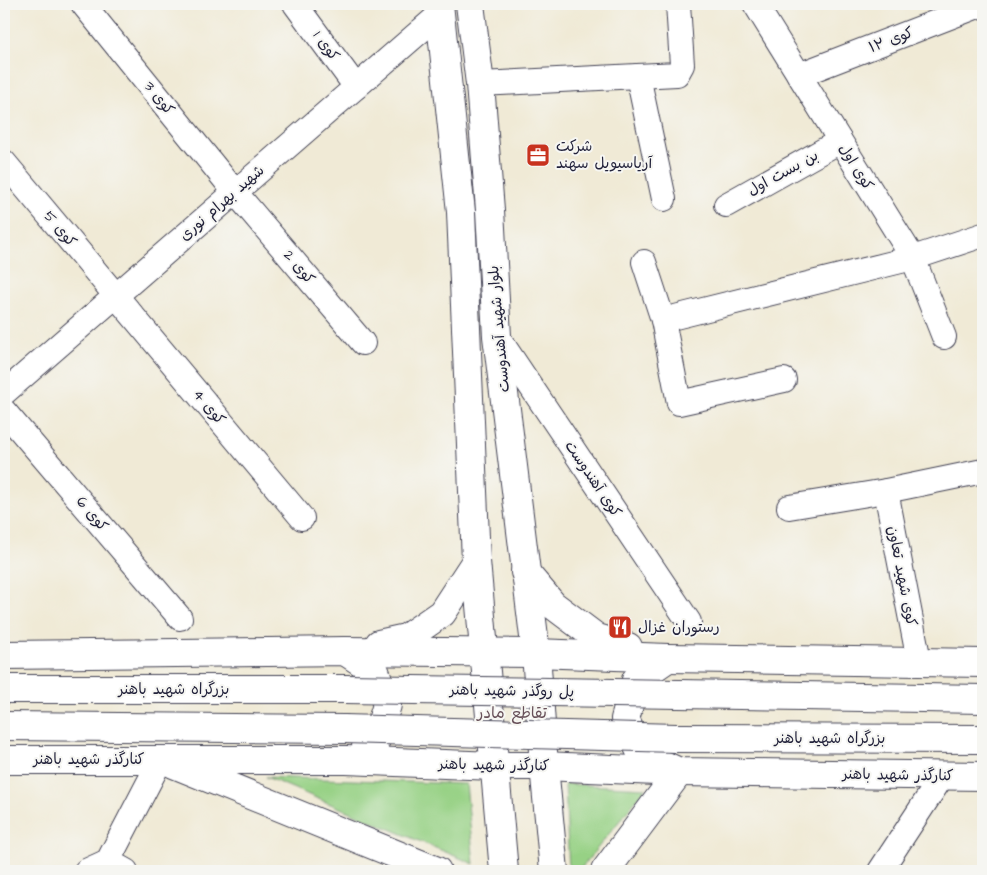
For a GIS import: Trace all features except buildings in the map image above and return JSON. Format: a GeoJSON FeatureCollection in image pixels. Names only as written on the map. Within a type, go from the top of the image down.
{"type":"FeatureCollection","features":[{"type":"Feature","properties":{"kind":"main road","name":"بلوار شهید آهندوست"},"geometry":{"type":"LineString","coordinates":[[470,4],[480,84],[497,336],[536,653],[554,871]]}},
{"type":"Feature","properties":{"kind":"main road","name":"بلوار شهید آهندوست"},"geometry":{"type":"LineString","coordinates":[[440,9],[461,212],[476,561],[504,871]]}},
{"type":"Feature","properties":{"kind":"main road"},"geometry":{"type":"LineString","coordinates":[[461,212],[490,210]]}},
{"type":"Feature","properties":{"kind":"main road"},"geometry":{"type":"LineString","coordinates":[[346,651],[406,638],[442,613],[476,561]]}},
{"type":"Feature","properties":{"kind":"main road"},"geometry":{"type":"LineString","coordinates":[[525,572],[552,605],[597,638],[668,658]]}},
{"type":"Feature","properties":{"kind":"main road"},"geometry":{"type":"LineString","coordinates":[[346,651],[376,671],[387,706],[376,740],[346,760]]}},
{"type":"Feature","properties":{"kind":"main road"},"geometry":{"type":"LineString","coordinates":[[4,655],[346,651],[536,653],[668,658],[983,663]]}},
{"type":"Feature","properties":{"kind":"main road"},"geometry":{"type":"LineString","coordinates":[[604,871],[679,772],[642,755],[625,719],[636,680],[668,658]]}},
{"type":"Feature","properties":{"kind":"main road","name":"بزرگراه شهید باهنر"},"geometry":{"type":"LineString","coordinates":[[4,689],[345,688]]}},
{"type":"Feature","properties":{"kind":"main road","name":"پل روگذر شهید باهنر"},"geometry":{"type":"LineString","coordinates":[[345,688],[983,699]]}},
{"type":"Feature","properties":{"kind":"main road","name":"بزرگراه شهید باهنر"},"geometry":{"type":"LineString","coordinates":[[4,726],[344,729],[676,738],[983,739]]}},
{"type":"Feature","properties":{"kind":"main road"},"geometry":{"type":"LineString","coordinates":[[161,759],[437,871]]}},
{"type":"Feature","properties":{"kind":"main road","name":"کنارگذر شهید باهنر"},"geometry":{"type":"LineString","coordinates":[[4,760],[346,760],[679,772],[983,776]]}},
{"type":"Feature","properties":{"kind":"street","name":"کوی 3"},"geometry":{"type":"LineString","coordinates":[[83,4],[235,192]]}},
{"type":"Feature","properties":{"kind":"street","name":"کوی 1"},"geometry":{"type":"LineString","coordinates":[[295,4],[356,87]]}},
{"type":"Feature","properties":{"kind":"street"},"geometry":{"type":"LineString","coordinates":[[480,84],[677,74],[682,65],[678,4]]}},
{"type":"Feature","properties":{"kind":"street","name":"کوی اول"},"geometry":{"type":"LineString","coordinates":[[754,4],[913,258],[944,337]]}},
{"type":"Feature","properties":{"kind":"street","name":"کوی ۱۲"},"geometry":{"type":"LineString","coordinates":[[799,75],[983,4]]}},
{"type":"Feature","properties":{"kind":"street","name":"شهید بهرام نوری"},"geometry":{"type":"LineString","coordinates":[[4,393],[356,87],[440,9]]}},
{"type":"Feature","properties":{"kind":"street"},"geometry":{"type":"LineString","coordinates":[[638,76],[664,199]]}},
{"type":"Feature","properties":{"kind":"street","name":"بن بست اول"},"geometry":{"type":"LineString","coordinates":[[726,205],[840,141]]}},
{"type":"Feature","properties":{"kind":"street","name":"کوی 5"},"geometry":{"type":"LineString","coordinates":[[4,162],[115,296]]}},
{"type":"Feature","properties":{"kind":"street","name":"کوی 2"},"geometry":{"type":"LineString","coordinates":[[235,192],[363,343]]}},
{"type":"Feature","properties":{"kind":"street"},"geometry":{"type":"LineString","coordinates":[[664,320],[913,258],[983,235]]}},
{"type":"Feature","properties":{"kind":"street"},"geometry":{"type":"LineString","coordinates":[[644,262],[664,320],[679,403],[784,380]]}},
{"type":"Feature","properties":{"kind":"street","name":"کوی 4"},"geometry":{"type":"LineString","coordinates":[[115,296],[302,518]]}},
{"type":"Feature","properties":{"kind":"street","name":"کوی آهندوست"},"geometry":{"type":"LineString","coordinates":[[497,336],[688,622]]}},
{"type":"Feature","properties":{"kind":"street","name":"کوی 6"},"geometry":{"type":"LineString","coordinates":[[4,411],[180,618]]}},
{"type":"Feature","properties":{"kind":"street"},"geometry":{"type":"LineString","coordinates":[[789,507],[886,491],[983,471]]}},
{"type":"Feature","properties":{"kind":"street","name":"کوی شهید تعاون"},"geometry":{"type":"LineString","coordinates":[[886,491],[919,661]]}},
{"type":"Feature","properties":{"kind":"street"},"geometry":{"type":"LineString","coordinates":[[86,871],[117,866],[161,759]]}},
{"type":"Feature","properties":{"kind":"street"},"geometry":{"type":"LineString","coordinates":[[880,871],[943,775]]}},
{"type":"Feature","properties":{"kind":"green space"},"geometry":{"type":"Polygon","coordinates":[[[266,777],[466,784],[474,864],[266,777]]]}},
{"type":"Feature","properties":{"kind":"green space"},"geometry":{"type":"Polygon","coordinates":[[[565,784],[646,788],[579,871],[569,871],[565,784]]]}},
{"type":"Feature","properties":{"kind":"place","name":"شرکت آریاسیویل سهند"},"geometry":{"type":"Point","coordinates":[538,155]}},
{"type":"Feature","properties":{"kind":"place","name":"رستوران غزال"},"geometry":{"type":"Point","coordinates":[620,627]}},
{"type":"Feature","properties":{"kind":"district","name":"تقاطع مادر"},"geometry":{"type":"Point","coordinates":[512,713]}}]}
